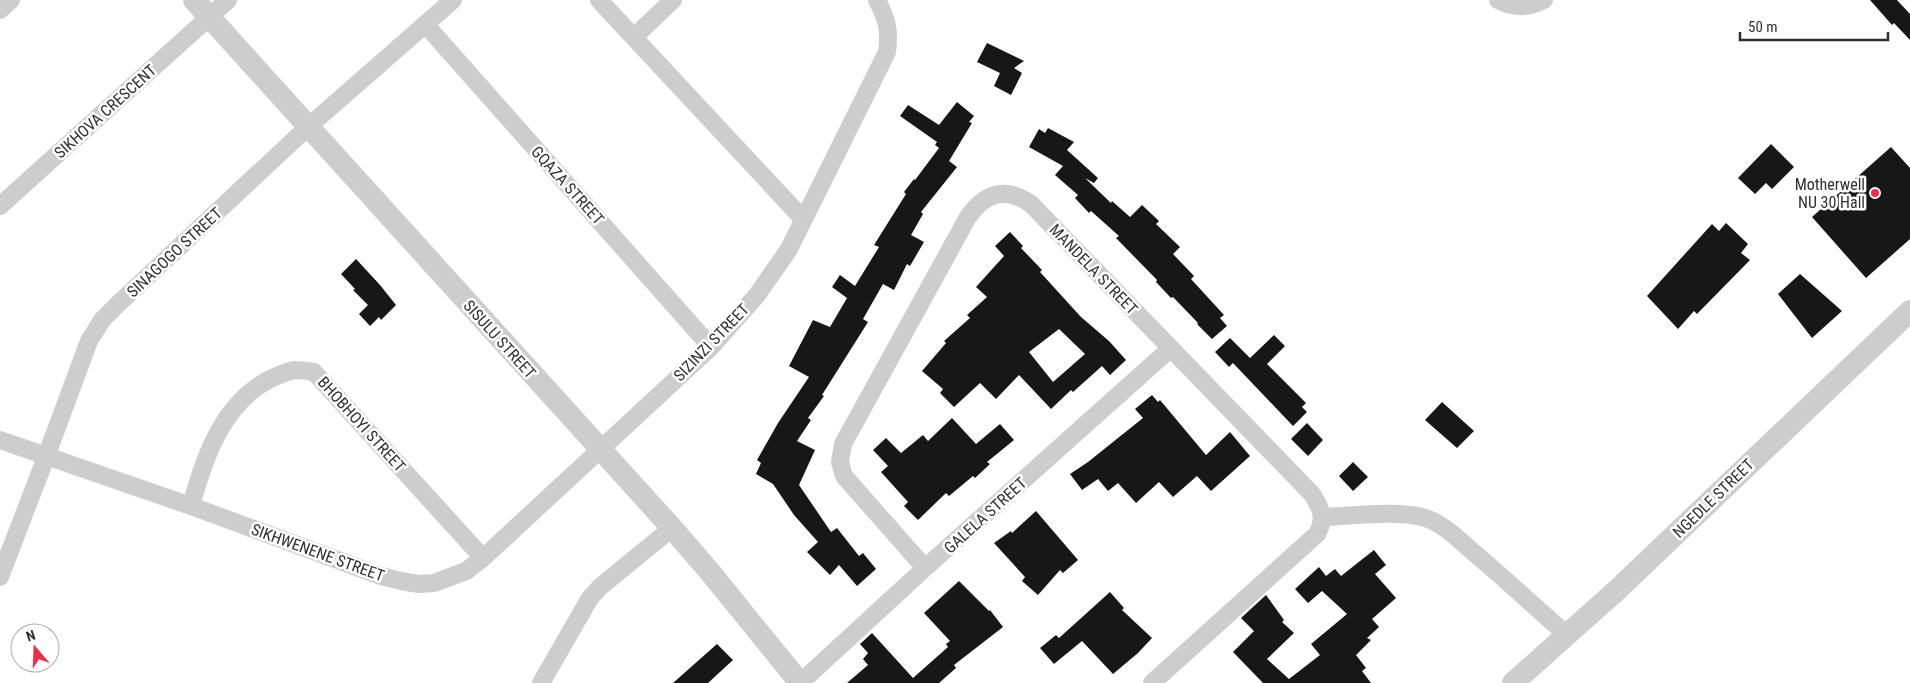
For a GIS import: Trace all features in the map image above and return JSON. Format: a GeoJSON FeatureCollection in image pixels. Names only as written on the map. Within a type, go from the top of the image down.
{"type":"FeatureCollection","features":[{"type":"Feature","properties":{"kind":"street"},"geometry":{"type":"LineString","coordinates":[[0,10],[11,0]]}},
{"type":"Feature","properties":{"kind":"street","name":"SISULU STREET"},"geometry":{"type":"LineString","coordinates":[[194,0],[672,528],[800,683]]}},
{"type":"Feature","properties":{"kind":"street","name":"SIKHOVA CRESCENT"},"geometry":{"type":"LineString","coordinates":[[0,206],[228,0]]}},
{"type":"Feature","properties":{"kind":"street","name":"SINAGOGO STREET"},"geometry":{"type":"LineString","coordinates":[[0,577],[89,341],[102,320],[309,126],[453,0]]}},
{"type":"Feature","properties":{"kind":"street"},"geometry":{"type":"LineString","coordinates":[[599,0],[803,219]]}},
{"type":"Feature","properties":{"kind":"street"},"geometry":{"type":"LineString","coordinates":[[634,37],[673,0]]}},
{"type":"Feature","properties":{"kind":"street","name":"SIZINZI STREET"},"geometry":{"type":"LineString","coordinates":[[599,449],[711,347],[757,295],[789,249],[887,52],[889,36],[886,20],[877,0]]}},
{"type":"Feature","properties":{"kind":"street"},"geometry":{"type":"LineString","coordinates":[[1498,0],[1510,6],[1522,7],[1544,0]]}},
{"type":"Feature","properties":{"kind":"street","name":"GQAZA STREET"},"geometry":{"type":"LineString","coordinates":[[425,24],[711,347]]}},
{"type":"Feature","properties":{"kind":"street","name":"MANDELA STREET"},"geometry":{"type":"LineString","coordinates":[[925,568],[844,476],[840,462],[842,444],[968,217],[984,199],[1002,194],[1022,198],[1031,204],[1312,494],[1321,507],[1323,517]]}},
{"type":"Feature","properties":{"kind":"street","name":"NGEDLE STREET"},"geometry":{"type":"LineString","coordinates":[[1513,683],[1617,590],[1910,310]]}},
{"type":"Feature","properties":{"kind":"street","name":"GALELA STREET"},"geometry":{"type":"LineString","coordinates":[[800,683],[925,568],[1171,348]]}},
{"type":"Feature","properties":{"kind":"street","name":"BHOBHOYI STREET"},"geometry":{"type":"LineString","coordinates":[[191,506],[200,473],[223,422],[257,386],[294,370],[314,372],[483,558]]}},
{"type":"Feature","properties":{"kind":"street","name":"SIKHWENENE STREET"},"geometry":{"type":"LineString","coordinates":[[0,440],[191,506],[381,576],[419,584],[434,583],[466,571],[483,558],[599,449]]}},
{"type":"Feature","properties":{"kind":"street"},"geometry":{"type":"LineString","coordinates":[[1152,683],[1308,543],[1317,534],[1322,525],[1323,517],[1403,515],[1420,516],[1433,520],[1443,526],[1567,635]]}},
{"type":"Feature","properties":{"kind":"street"},"geometry":{"type":"LineString","coordinates":[[541,683],[585,606],[600,587],[672,528]]}},
{"type":"Feature","properties":{"kind":"building"},"geometry":{"type":"Polygon","coordinates":[[[1870,0],[1897,0],[1910,14],[1910,40],[1894,23],[1892,25],[1870,0]]]}},
{"type":"Feature","properties":{"kind":"building"},"geometry":{"type":"Polygon","coordinates":[[[987,43],[1024,61],[1014,68],[1022,73],[1011,95],[994,86],[1000,73],[977,62],[987,43]]]}},
{"type":"Feature","properties":{"kind":"building"},"geometry":{"type":"Polygon","coordinates":[[[957,102],[974,116],[969,122],[972,123],[949,161],[957,167],[921,212],[923,214],[911,235],[924,242],[910,266],[907,264],[894,290],[883,284],[863,319],[868,322],[822,395],[824,396],[808,418],[811,420],[797,441],[815,450],[799,485],[831,532],[837,528],[859,556],[863,553],[876,569],[857,586],[839,565],[830,575],[807,552],[818,542],[794,515],[773,484],[756,474],[761,463],[757,460],[778,423],[809,377],[789,366],[813,320],[830,327],[847,298],[832,287],[840,275],[855,286],[879,247],[874,245],[906,194],[904,192],[939,148],[935,145],[937,142],[900,116],[908,105],[939,125],[957,102]]]}},
{"type":"Feature","properties":{"kind":"building"},"geometry":{"type":"Polygon","coordinates":[[[1048,128],[1074,142],[1067,150],[1098,178],[1094,183],[1085,178],[1111,203],[1112,201],[1130,217],[1142,205],[1159,221],[1156,224],[1180,247],[1173,254],[1194,276],[1191,279],[1224,315],[1220,318],[1227,326],[1212,339],[1116,238],[1119,236],[1091,211],[1089,213],[1075,198],[1078,195],[1055,175],[1063,166],[1029,147],[1039,129],[1045,133],[1048,128]]]}},
{"type":"Feature","properties":{"kind":"building"},"geometry":{"type":"Polygon","coordinates":[[[1771,144],[1794,167],[1772,189],[1766,183],[1755,194],[1738,178],[1771,144]]]}},
{"type":"Feature","properties":{"kind":"building","name":"Motherwell NU 30 Hall"},"geometry":{"type":"Polygon","coordinates":[[[1891,147],[1910,168],[1910,239],[1866,278],[1812,217],[1891,147]]]}},
{"type":"Feature","properties":{"kind":"building"},"geometry":{"type":"Polygon","coordinates":[[[1726,223],[1748,244],[1741,253],[1750,260],[1697,314],[1694,311],[1678,329],[1647,296],[1712,224],[1719,231],[1726,223]]]}},
{"type":"Feature","properties":{"kind":"building"},"geometry":{"type":"Polygon","coordinates":[[[1010,232],[1023,246],[1021,248],[1042,270],[1040,272],[1081,317],[1109,341],[1126,360],[1110,375],[1102,366],[1073,392],[1071,390],[1051,409],[1019,375],[996,399],[980,383],[954,407],[940,393],[943,389],[922,371],[946,343],[944,341],[970,318],[967,315],[987,297],[976,287],[1004,256],[995,246],[1010,232]],[[1059,329],[1029,352],[1053,382],[1085,354],[1059,329]]]}},
{"type":"Feature","properties":{"kind":"building"},"geometry":{"type":"Polygon","coordinates":[[[356,259],[396,305],[381,320],[379,317],[370,326],[359,314],[368,305],[341,274],[356,259]]]}},
{"type":"Feature","properties":{"kind":"building"},"geometry":{"type":"Polygon","coordinates":[[[1800,274],[1842,311],[1812,338],[1778,294],[1800,274]]]}},
{"type":"Feature","properties":{"kind":"building"},"geometry":{"type":"Polygon","coordinates":[[[1274,335],[1285,346],[1267,364],[1306,403],[1302,407],[1307,412],[1293,426],[1233,363],[1229,367],[1215,352],[1230,338],[1250,358],[1274,335]]]}},
{"type":"Feature","properties":{"kind":"building"},"geometry":{"type":"Polygon","coordinates":[[[1152,395],[1158,402],[1160,400],[1206,455],[1230,432],[1250,456],[1211,491],[1197,476],[1173,497],[1159,482],[1136,503],[1118,483],[1108,491],[1098,479],[1082,490],[1070,474],[1143,418],[1135,409],[1152,395]]]}},
{"type":"Feature","properties":{"kind":"building"},"geometry":{"type":"Polygon","coordinates":[[[1442,402],[1474,431],[1457,448],[1425,420],[1442,402]]]}},
{"type":"Feature","properties":{"kind":"building"},"geometry":{"type":"Polygon","coordinates":[[[952,418],[976,444],[1000,424],[1014,440],[987,462],[990,464],[975,478],[973,476],[949,496],[946,493],[918,520],[904,506],[908,502],[881,472],[888,466],[873,450],[886,438],[901,453],[923,435],[928,441],[952,418]]]}},
{"type":"Feature","properties":{"kind":"building"},"geometry":{"type":"Polygon","coordinates":[[[1307,423],[1323,440],[1308,456],[1291,439],[1307,423]]]}},
{"type":"Feature","properties":{"kind":"building"},"geometry":{"type":"Polygon","coordinates":[[[1353,462],[1368,477],[1353,491],[1339,476],[1353,462]]]}},
{"type":"Feature","properties":{"kind":"building"},"geometry":{"type":"Polygon","coordinates":[[[1036,511],[1078,560],[1063,573],[1060,570],[1038,595],[1022,581],[1025,577],[994,543],[1011,531],[1012,533],[1036,511]]]}},
{"type":"Feature","properties":{"kind":"building"},"geometry":{"type":"Polygon","coordinates":[[[1374,550],[1386,565],[1375,574],[1396,598],[1372,619],[1379,627],[1367,638],[1371,640],[1356,655],[1366,668],[1362,671],[1371,683],[1263,683],[1233,652],[1254,631],[1241,618],[1266,595],[1284,620],[1282,622],[1294,633],[1267,659],[1289,679],[1320,655],[1311,644],[1347,614],[1322,591],[1308,603],[1295,589],[1319,567],[1326,576],[1335,569],[1341,576],[1374,550]]]}},
{"type":"Feature","properties":{"kind":"building"},"geometry":{"type":"Polygon","coordinates":[[[959,581],[990,610],[1003,627],[954,665],[956,668],[939,683],[847,683],[868,665],[863,659],[868,653],[860,644],[872,633],[913,678],[948,647],[946,644],[950,641],[924,613],[959,581]]]}},
{"type":"Feature","properties":{"kind":"building"},"geometry":{"type":"Polygon","coordinates":[[[1110,592],[1124,608],[1122,610],[1152,638],[1138,653],[1113,674],[1082,641],[1054,664],[1040,648],[1056,635],[1059,638],[1110,592]]]}},
{"type":"Feature","properties":{"kind":"building"},"geometry":{"type":"Polygon","coordinates":[[[717,644],[733,660],[708,683],[673,683],[717,644]]]}},
{"type":"Feature","properties":{"kind":"place","name":"Motherwell NU 30 Hall"},"geometry":{"type":"Point","coordinates":[1875,193]}}]}
